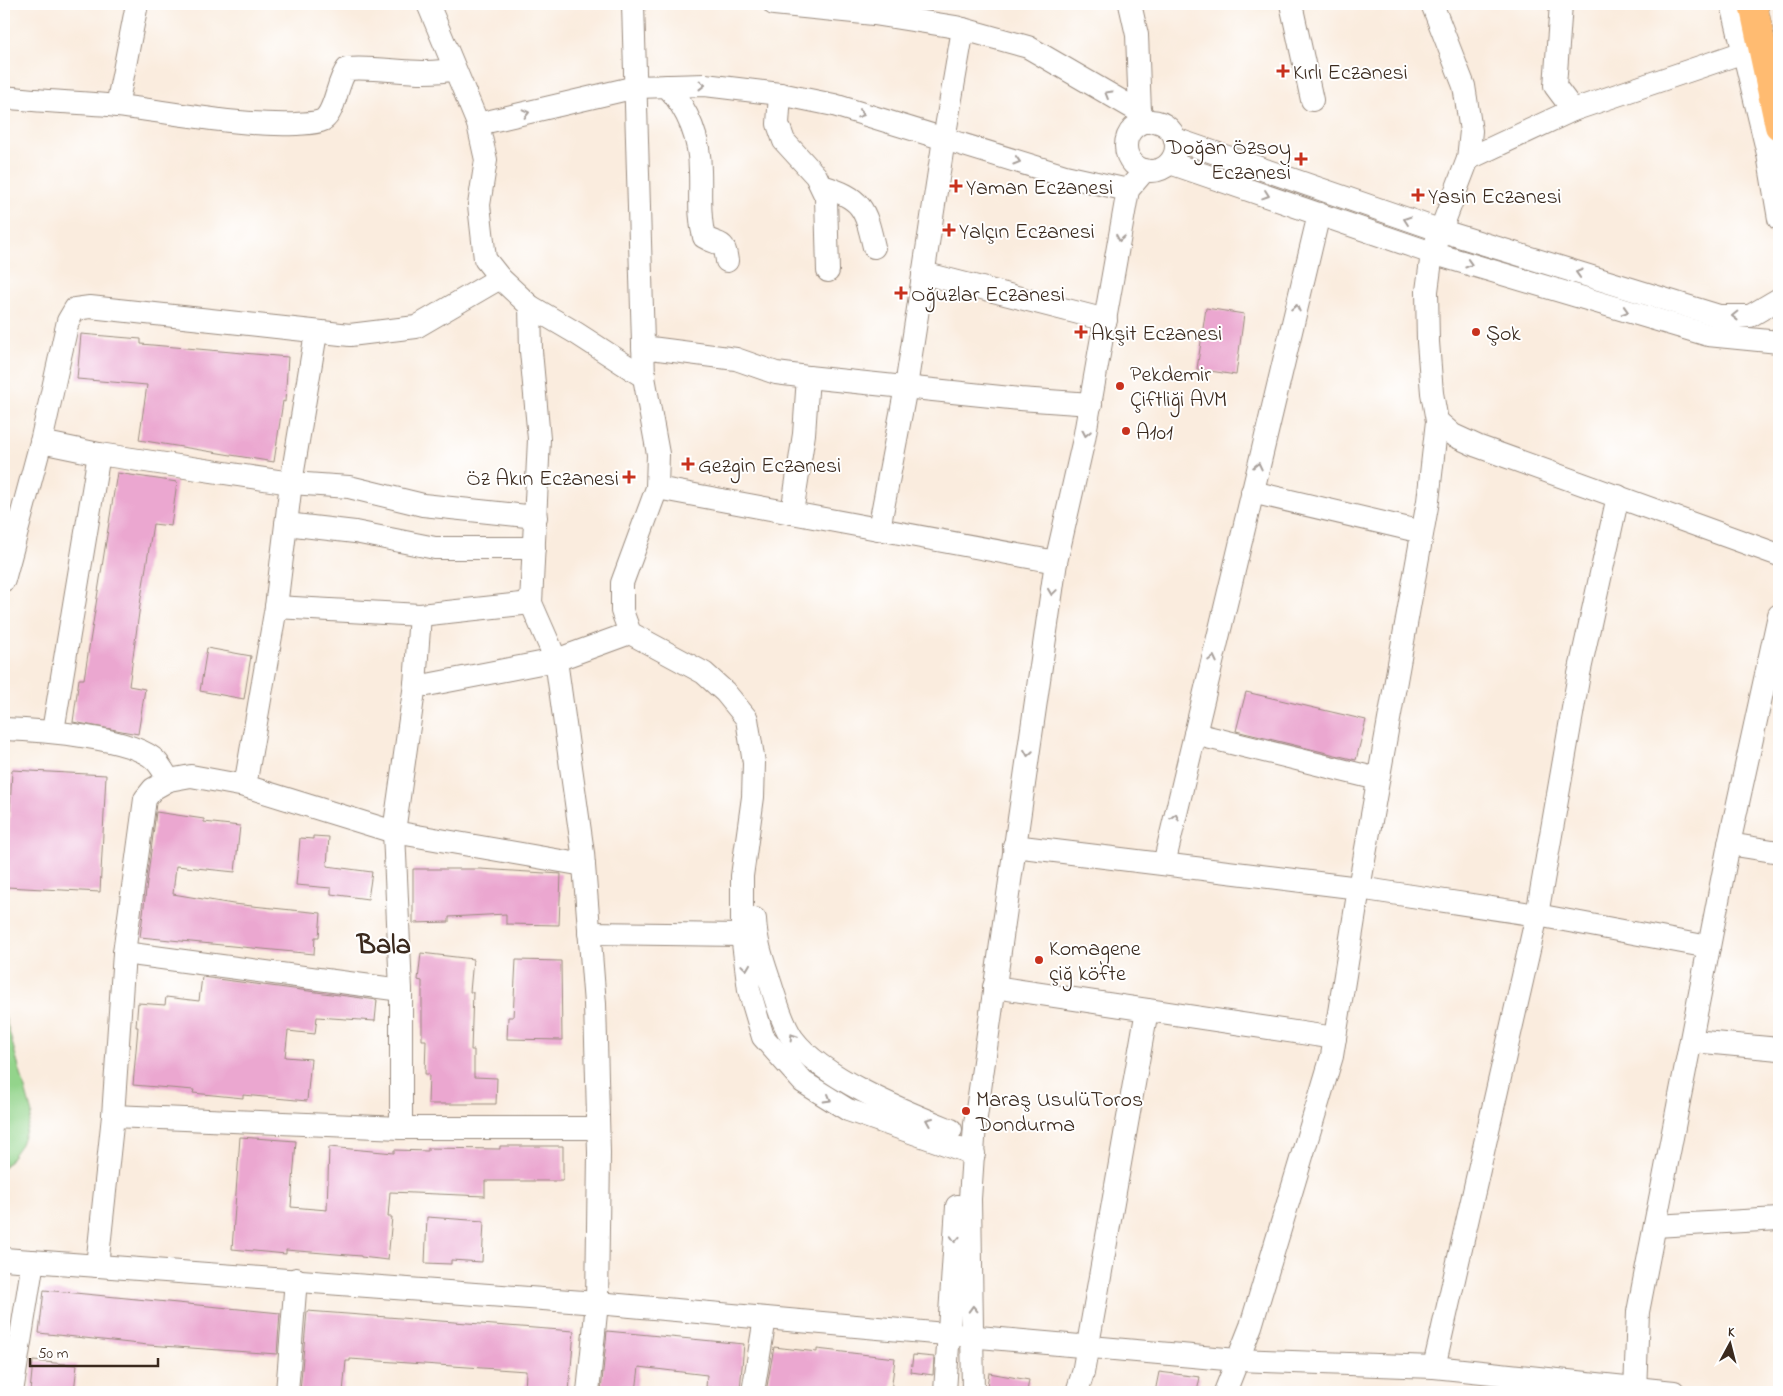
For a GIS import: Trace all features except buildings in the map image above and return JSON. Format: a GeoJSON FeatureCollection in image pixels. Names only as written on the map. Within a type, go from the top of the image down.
{"type":"FeatureCollection","features":[{"type":"Feature","properties":{"kind":"highway"},"geometry":{"type":"LineString","coordinates":[[1752,4],[1779,126]]}},
{"type":"Feature","properties":{"kind":"street"},"geometry":{"type":"LineString","coordinates":[[117,106],[137,4]]}},
{"type":"Feature","properties":{"kind":"street"},"geometry":{"type":"LineString","coordinates":[[428,4],[478,124],[486,160],[478,205],[485,259],[500,278],[530,306],[576,333],[644,378]]}},
{"type":"Feature","properties":{"kind":"street"},"geometry":{"type":"LineString","coordinates":[[633,4],[644,378],[658,454],[657,488],[622,583],[622,611],[630,633],[659,650],[704,672],[725,692],[747,719],[754,763],[753,797],[742,876],[742,935],[749,990],[763,1037],[803,1082],[848,1110],[970,1141]]}},
{"type":"Feature","properties":{"kind":"street"},"geometry":{"type":"LineString","coordinates":[[774,4],[914,12],[963,29],[1028,47],[1144,117],[1160,122],[1169,129],[1175,139],[1176,152],[1170,163],[1154,171],[1145,170],[1137,166],[1130,159],[1127,150],[1127,140],[1144,117],[1138,35],[1130,4]]}},
{"type":"Feature","properties":{"kind":"street"},"geometry":{"type":"LineString","coordinates":[[1290,4],[1312,100]]}},
{"type":"Feature","properties":{"kind":"street"},"geometry":{"type":"LineString","coordinates":[[1225,1392],[1252,1326],[1332,1056],[1359,888],[1422,532],[1437,420],[1432,393],[1428,342],[1427,291],[1432,253],[1439,230],[1468,159],[1471,132],[1464,86],[1432,4]]}},
{"type":"Feature","properties":{"kind":"street"},"geometry":{"type":"LineString","coordinates":[[1561,4],[1555,86],[1574,110]]}},
{"type":"Feature","properties":{"kind":"street"},"geometry":{"type":"LineString","coordinates":[[1732,4],[1768,154],[1779,219]]}},
{"type":"Feature","properties":{"kind":"street"},"geometry":{"type":"LineString","coordinates":[[879,529],[906,388],[944,139],[963,29]]}},
{"type":"Feature","properties":{"kind":"street"},"geometry":{"type":"LineString","coordinates":[[1468,159],[1574,110],[1744,52]]}},
{"type":"Feature","properties":{"kind":"street"},"geometry":{"type":"LineString","coordinates":[[4,97],[117,106],[188,117],[265,125],[313,123],[322,120],[330,112],[341,77],[347,70],[370,67],[442,72],[454,69]]}},
{"type":"Feature","properties":{"kind":"street"},"geometry":{"type":"LineString","coordinates":[[478,124],[636,87],[705,85],[780,94],[834,105],[1065,176],[1128,190]]}},
{"type":"Feature","properties":{"kind":"street"},"geometry":{"type":"LineString","coordinates":[[667,86],[690,118],[696,140],[700,168],[700,224],[704,237],[710,241],[721,243],[725,248],[727,261]]}},
{"type":"Feature","properties":{"kind":"street"},"geometry":{"type":"LineString","coordinates":[[780,94],[778,124],[784,141],[808,165],[822,186],[826,197],[828,272]]}},
{"type":"Feature","properties":{"kind":"street"},"geometry":{"type":"LineString","coordinates":[[1175,139],[1439,230],[1719,316],[1750,316],[1779,299]]}},
{"type":"Feature","properties":{"kind":"street"},"geometry":{"type":"LineString","coordinates":[[1170,163],[1432,253],[1708,335],[1779,342]]}},
{"type":"Feature","properties":{"kind":"street"},"geometry":{"type":"LineString","coordinates":[[945,1392],[970,1141],[1056,562],[1091,404],[1128,190],[1145,170]]}},
{"type":"Feature","properties":{"kind":"street"},"geometry":{"type":"LineString","coordinates":[[822,186],[842,192],[858,203],[867,219],[874,247]]}},
{"type":"Feature","properties":{"kind":"street"},"geometry":{"type":"LineString","coordinates":[[1164,864],[1319,214]]}},
{"type":"Feature","properties":{"kind":"street"},"geometry":{"type":"LineString","coordinates":[[923,273],[1106,320]]}},
{"type":"Feature","properties":{"kind":"street"},"geometry":{"type":"LineString","coordinates":[[4,580],[41,442],[68,321],[75,309],[90,307],[350,335],[416,327],[500,278]]}},
{"type":"Feature","properties":{"kind":"street"},"geometry":{"type":"LineString","coordinates":[[530,306],[531,351],[539,439],[531,603],[556,660],[584,865],[595,1004],[598,1128],[597,1303],[588,1392]]}},
{"type":"Feature","properties":{"kind":"street"},"geometry":{"type":"LineString","coordinates":[[245,786],[276,606],[291,483],[316,332]]}},
{"type":"Feature","properties":{"kind":"street"},"geometry":{"type":"LineString","coordinates":[[643,347],[736,359],[776,373],[906,388],[1091,404]]}},
{"type":"Feature","properties":{"kind":"street"},"geometry":{"type":"LineString","coordinates":[[792,513],[804,434],[808,377]]}},
{"type":"Feature","properties":{"kind":"street"},"geometry":{"type":"LineString","coordinates":[[1437,420],[1453,435],[1477,446],[1779,555]]}},
{"type":"Feature","properties":{"kind":"street"},"geometry":{"type":"LineString","coordinates":[[41,442],[99,454],[291,483],[349,487],[424,505],[536,517]]}},
{"type":"Feature","properties":{"kind":"street"},"geometry":{"type":"LineString","coordinates":[[53,731],[99,454]]}},
{"type":"Feature","properties":{"kind":"street"},"geometry":{"type":"LineString","coordinates":[[657,488],[1056,562]]}},
{"type":"Feature","properties":{"kind":"street"},"geometry":{"type":"LineString","coordinates":[[1252,492],[1422,532]]}},
{"type":"Feature","properties":{"kind":"street"},"geometry":{"type":"LineString","coordinates":[[1434,1367],[1537,915],[1579,674],[1618,496]]}},
{"type":"Feature","properties":{"kind":"street"},"geometry":{"type":"LineString","coordinates":[[286,524],[355,532],[435,548],[534,548]]}},
{"type":"Feature","properties":{"kind":"street"},"geometry":{"type":"LineString","coordinates":[[276,606],[420,615],[531,603]]}},
{"type":"Feature","properties":{"kind":"street"},"geometry":{"type":"LineString","coordinates":[[401,1128],[401,990],[394,832],[415,684],[420,615]]}},
{"type":"Feature","properties":{"kind":"street"},"geometry":{"type":"LineString","coordinates":[[1635,1390],[1638,1312],[1729,844],[1779,615]]}},
{"type":"Feature","properties":{"kind":"street"},"geometry":{"type":"LineString","coordinates":[[415,684],[427,685],[556,660],[630,633]]}},
{"type":"Feature","properties":{"kind":"street"},"geometry":{"type":"LineString","coordinates":[[659,650],[682,651],[710,660],[729,678],[752,707],[766,746],[764,794],[754,876],[755,925],[757,943],[791,1037],[807,1055],[843,1080],[970,1141]]}},
{"type":"Feature","properties":{"kind":"street"},"geometry":{"type":"LineString","coordinates":[[4,729],[53,731],[140,750],[156,760],[169,780]]}},
{"type":"Feature","properties":{"kind":"street"},"geometry":{"type":"LineString","coordinates":[[1195,734],[1378,779]]}},
{"type":"Feature","properties":{"kind":"street"},"geometry":{"type":"LineString","coordinates":[[97,1266],[113,1116],[124,953],[145,799],[152,789],[169,780],[191,776],[245,786],[394,832],[584,865]]}},
{"type":"Feature","properties":{"kind":"street"},"geometry":{"type":"LineString","coordinates":[[1729,844],[1779,852]]}},
{"type":"Feature","properties":{"kind":"street"},"geometry":{"type":"LineString","coordinates":[[1014,846],[1359,888],[1537,915],[1709,947]]}},
{"type":"Feature","properties":{"kind":"street"},"geometry":{"type":"LineString","coordinates":[[589,933],[742,935]]}},
{"type":"Feature","properties":{"kind":"street"},"geometry":{"type":"LineString","coordinates":[[124,953],[401,990]]}},
{"type":"Feature","properties":{"kind":"street"},"geometry":{"type":"LineString","coordinates":[[994,987],[1335,1038]]}},
{"type":"Feature","properties":{"kind":"street"},"geometry":{"type":"LineString","coordinates":[[1077,1392],[1083,1373],[1147,1010]]}},
{"type":"Feature","properties":{"kind":"street"},"geometry":{"type":"LineString","coordinates":[[1692,1041],[1779,1049]]}},
{"type":"Feature","properties":{"kind":"street"},"geometry":{"type":"LineString","coordinates":[[113,1116],[401,1128],[598,1128]]}},
{"type":"Feature","properties":{"kind":"street"},"geometry":{"type":"LineString","coordinates":[[970,1141],[974,1336],[973,1392]]}},
{"type":"Feature","properties":{"kind":"street"},"geometry":{"type":"LineString","coordinates":[[1655,1226],[1779,1219]]}},
{"type":"Feature","properties":{"kind":"street"},"geometry":{"type":"LineString","coordinates":[[4,1259],[597,1303],[1237,1360],[1434,1367],[1635,1390],[1674,1392]]}},
{"type":"Feature","properties":{"kind":"street"},"geometry":{"type":"LineString","coordinates":[[12,1392],[33,1261]]}},
{"type":"Feature","properties":{"kind":"street"},"geometry":{"type":"LineString","coordinates":[[287,1392],[296,1280]]}},
{"type":"Feature","properties":{"kind":"street"},"geometry":{"type":"LineString","coordinates":[[752,1392],[765,1318]]}},
{"type":"Feature","properties":{"kind":"green space"},"geometry":{"type":"Polygon","coordinates":[[[4,1013],[32,1114],[21,1144],[4,1168],[4,1013]]]}},
{"type":"Feature","properties":{"kind":"place","name":"Kırlı Eczanesi"},"geometry":{"type":"Point","coordinates":[1283,71]}},
{"type":"Feature","properties":{"kind":"place","name":"Doğan Özsoy Eczanesi"},"geometry":{"type":"Point","coordinates":[1301,159]}},
{"type":"Feature","properties":{"kind":"place","name":"Yaman Eczanesi"},"geometry":{"type":"Point","coordinates":[956,186]}},
{"type":"Feature","properties":{"kind":"place","name":"Yasin Eczanesi"},"geometry":{"type":"Point","coordinates":[1418,195]}},
{"type":"Feature","properties":{"kind":"place","name":"Yalçın Eczanesi"},"geometry":{"type":"Point","coordinates":[949,230]}},
{"type":"Feature","properties":{"kind":"place","name":"Oğuzlar Eczanesi"},"geometry":{"type":"Point","coordinates":[901,293]}},
{"type":"Feature","properties":{"kind":"place","name":"Akşit Eczanesi"},"geometry":{"type":"Point","coordinates":[1081,332]}},
{"type":"Feature","properties":{"kind":"place","name":"Şok"},"geometry":{"type":"Point","coordinates":[1476,332]}},
{"type":"Feature","properties":{"kind":"place","name":"Pekdemir Çiftliği AVM"},"geometry":{"type":"Point","coordinates":[1120,386]}},
{"type":"Feature","properties":{"kind":"place","name":"A101"},"geometry":{"type":"Point","coordinates":[1126,431]}},
{"type":"Feature","properties":{"kind":"place","name":"Gezgin Eczanesi"},"geometry":{"type":"Point","coordinates":[688,464]}},
{"type":"Feature","properties":{"kind":"place","name":"Öz Akın Eczanesi"},"geometry":{"type":"Point","coordinates":[629,477]}},
{"type":"Feature","properties":{"kind":"place","name":"Komagene çiğ köfte"},"geometry":{"type":"Point","coordinates":[1039,960]}},
{"type":"Feature","properties":{"kind":"place","name":"Maraş UsulüToros Dondurma"},"geometry":{"type":"Point","coordinates":[966,1111]}},
{"type":"Feature","properties":{"kind":"district","name":"Bala"},"geometry":{"type":"Point","coordinates":[384,943]}}]}
